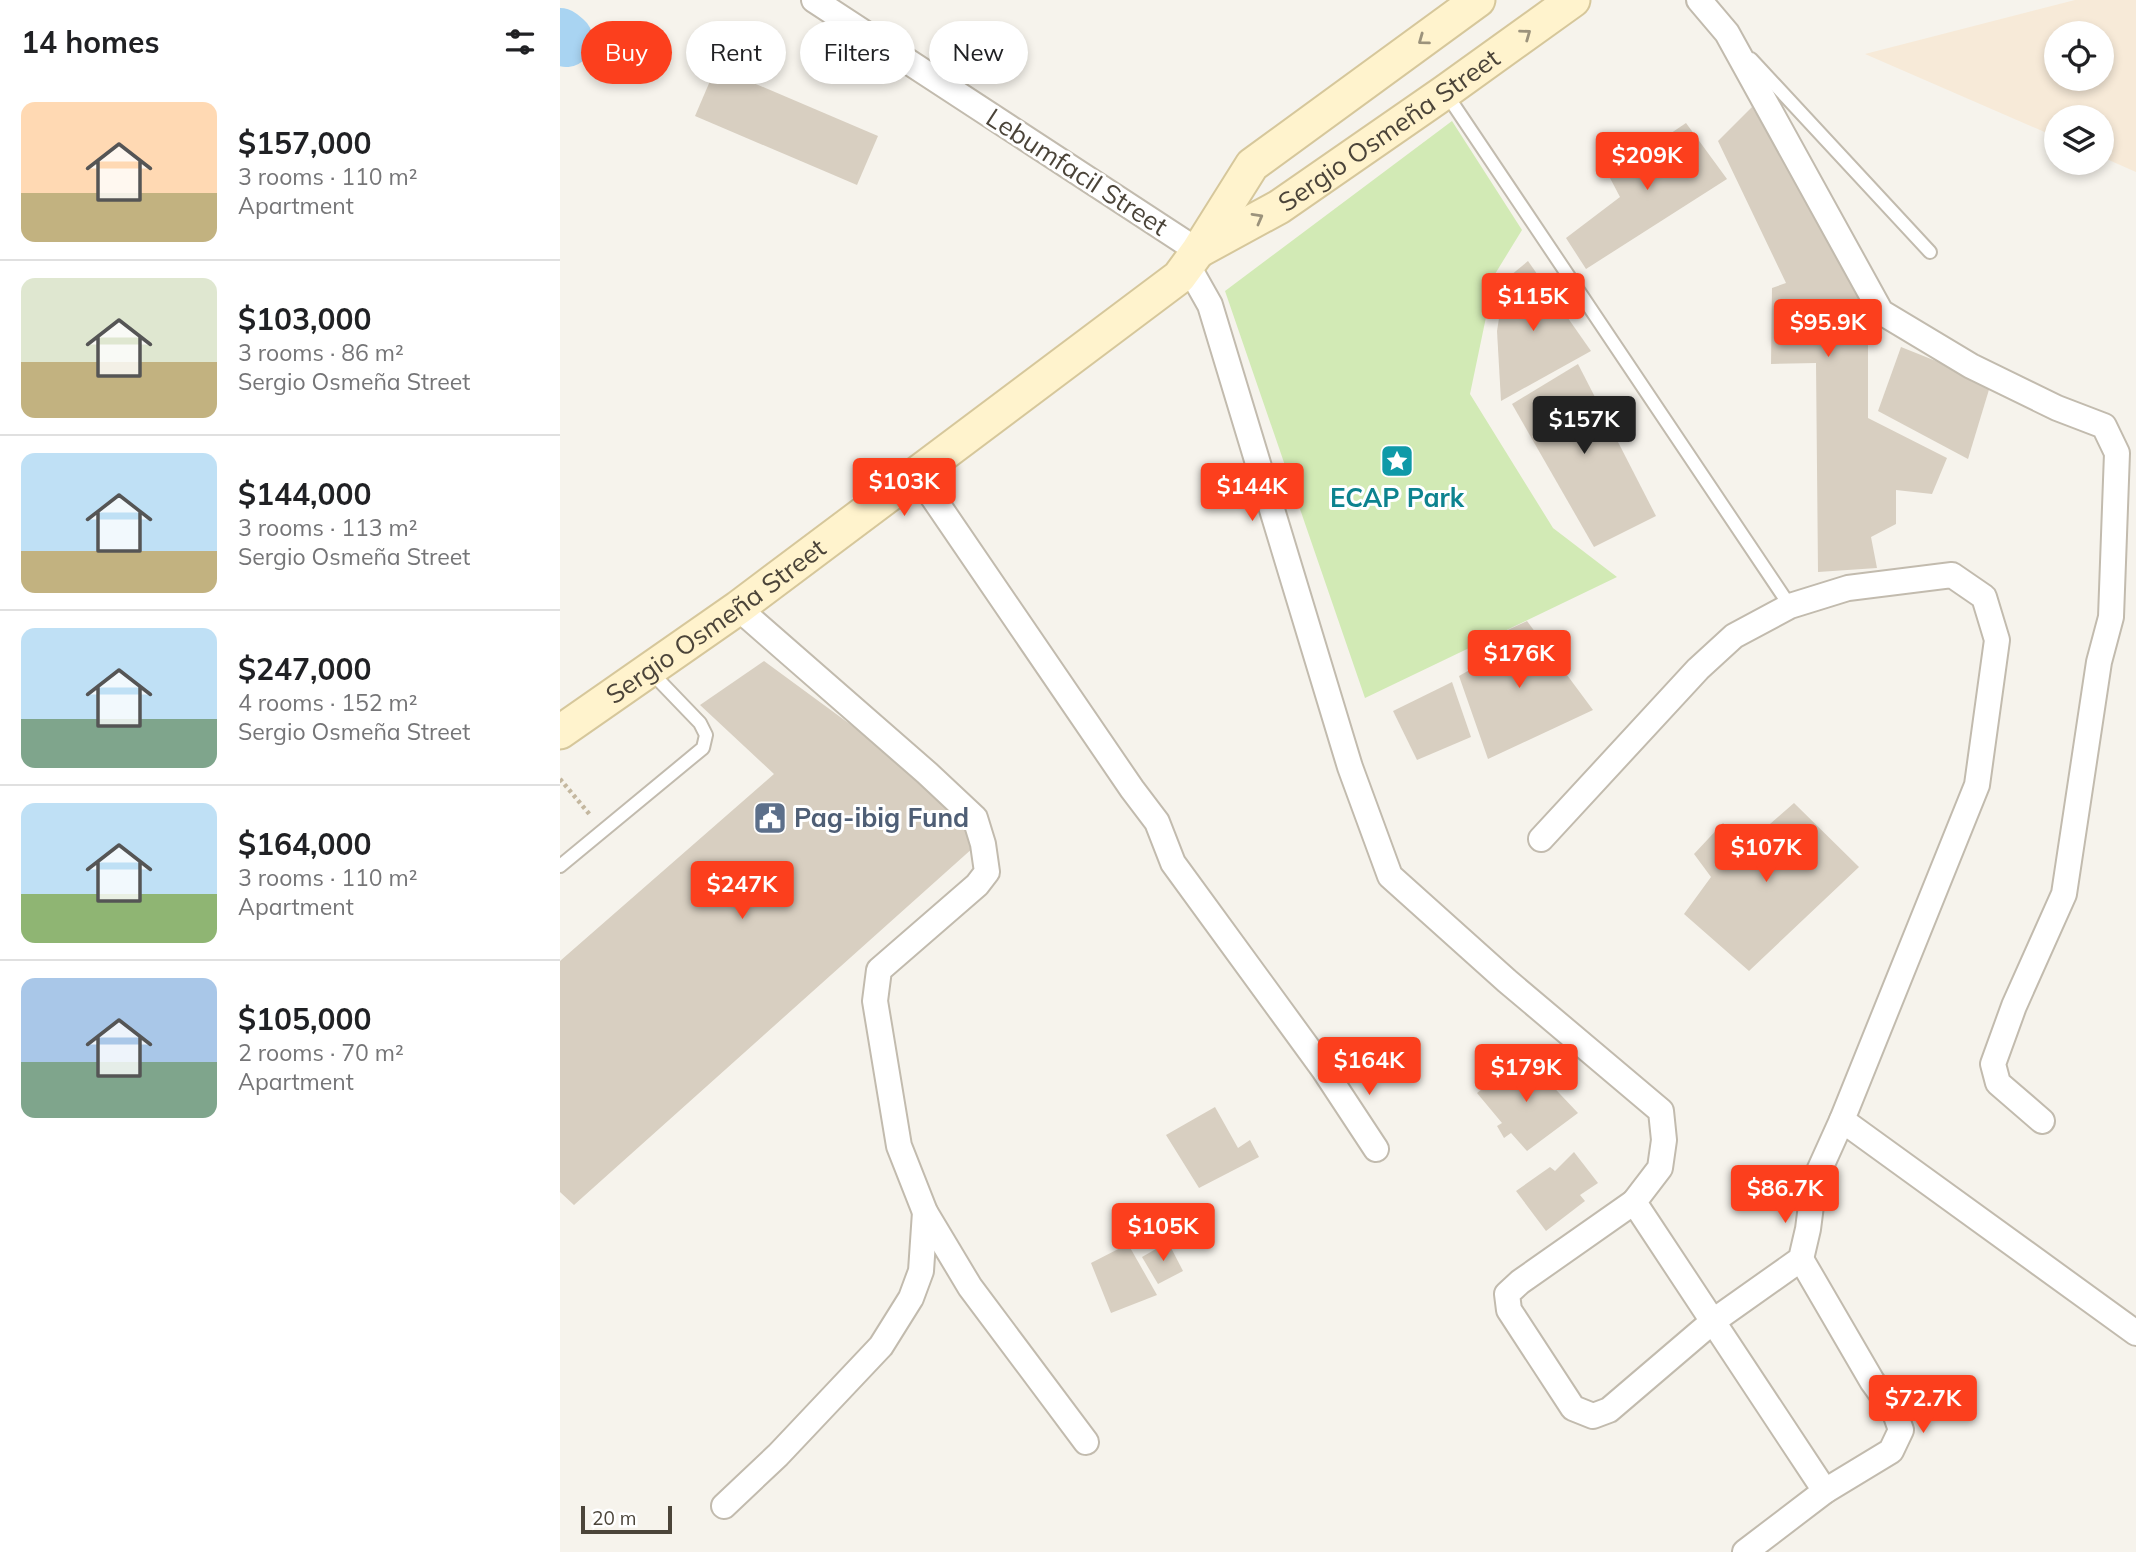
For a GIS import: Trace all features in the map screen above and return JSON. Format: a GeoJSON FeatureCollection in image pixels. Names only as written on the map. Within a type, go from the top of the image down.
{"type":"FeatureCollection","features":[{"type":"Feature","properties":{"kind":"main road","name":"Sergio Osmeña Street"},"geometry":{"type":"LineString","coordinates":[[560,732],[738,608],[1179,277],[1252,166],[1478,0]]}},
{"type":"Feature","properties":{"kind":"main road","name":"Sergio Osmeña Street"},"geometry":{"type":"LineString","coordinates":[[1193,258],[1279,206],[1573,0]]}},
{"type":"Feature","properties":{"kind":"street","name":"Lebumfacil Street"},"geometry":{"type":"LineString","coordinates":[[814,0],[1193,258]]}},
{"type":"Feature","properties":{"kind":"street"},"geometry":{"type":"LineString","coordinates":[[1699,0],[1727,33],[1881,312],[1972,366],[2057,408],[2104,426],[2118,453],[2111,617],[2099,662],[2064,894],[2014,1006],[1993,1064],[1998,1083],[2042,1121]]}},
{"type":"Feature","properties":{"kind":"street"},"geometry":{"type":"LineString","coordinates":[[1193,258],[1210,305],[1350,767],[1390,876],[1507,981],[1661,1111],[1664,1140],[1660,1168],[1634,1202],[1507,1294],[1509,1310],[1573,1408],[1592,1416],[1609,1410],[1712,1322],[1801,1259],[1814,1182],[1842,1120],[1978,785],[1997,640],[1984,597],[1952,575],[1848,589],[1790,606],[1734,636],[1698,669],[1541,839]]}},
{"type":"Feature","properties":{"kind":"street"},"geometry":{"type":"LineString","coordinates":[[918,474],[1157,822],[1173,863],[1324,1070],[1376,1149]]}},
{"type":"Feature","properties":{"kind":"street"},"geometry":{"type":"LineString","coordinates":[[738,608],[928,773],[975,818],[984,844],[987,872],[977,885],[879,970],[875,1001],[899,1146],[925,1212],[970,1287],[1086,1442]]}},
{"type":"Feature","properties":{"kind":"street"},"geometry":{"type":"LineString","coordinates":[[1842,1120],[2136,1333]]}},
{"type":"Feature","properties":{"kind":"street"},"geometry":{"type":"LineString","coordinates":[[1634,1202],[1825,1491]]}},
{"type":"Feature","properties":{"kind":"street"},"geometry":{"type":"LineString","coordinates":[[724,1506],[778,1455],[881,1346],[911,1298],[921,1271],[925,1212]]}},
{"type":"Feature","properties":{"kind":"street"},"geometry":{"type":"LineString","coordinates":[[1745,1552],[1825,1491],[1891,1451],[1901,1430],[1895,1413],[1872,1381],[1801,1259]]}},
{"type":"Feature","properties":{"kind":"lane"},"geometry":{"type":"LineString","coordinates":[[1727,33],[1930,252]]}},
{"type":"Feature","properties":{"kind":"lane"},"geometry":{"type":"LineString","coordinates":[[1445,92],[1790,606]]}},
{"type":"Feature","properties":{"kind":"lane"},"geometry":{"type":"LineString","coordinates":[[560,866],[703,748],[706,735],[700,723],[649,670]]}},
{"type":"Feature","properties":{"kind":"path"},"geometry":{"type":"LineString","coordinates":[[560,779],[604,830]]}},
{"type":"Feature","properties":{"kind":"shaded area"},"geometry":{"type":"Polygon","coordinates":[[[2075,0],[2136,0],[2136,172],[2114,162],[2114,105],[2044,105],[2044,132],[1865,54],[2075,0]]]}},
{"type":"Feature","properties":{"kind":"green space","name":"ECAP Park"},"geometry":{"type":"Polygon","coordinates":[[[1452,121],[1522,230],[1495,274],[1470,394],[1553,528],[1617,577],[1365,698],[1225,291],[1452,121]]]}},
{"type":"Feature","properties":{"kind":"building"},"geometry":{"type":"Polygon","coordinates":[[[709,84],[756,84],[878,136],[857,185],[695,116],[709,84]]]}},
{"type":"Feature","properties":{"kind":"building"},"geometry":{"type":"Polygon","coordinates":[[[1752,107],[1868,301],[1868,418],[1947,458],[1932,494],[1896,490],[1896,524],[1871,537],[1877,568],[1818,572],[1816,363],[1771,364],[1772,288],[1786,283],[1718,141],[1752,107]]]}},
{"type":"Feature","properties":{"kind":"building"},"geometry":{"type":"Polygon","coordinates":[[[1686,123],[1727,179],[1586,269],[1566,238],[1620,197],[1610,178],[1619,173],[1606,149],[1627,139],[1637,156],[1686,123]]]}},
{"type":"Feature","properties":{"kind":"building"},"geometry":{"type":"Polygon","coordinates":[[[1528,261],[1591,351],[1501,401],[1497,331],[1505,280],[1528,261]]]}},
{"type":"Feature","properties":{"kind":"building"},"geometry":{"type":"Polygon","coordinates":[[[1901,347],[1991,383],[1968,459],[1878,411],[1901,347]]]}},
{"type":"Feature","properties":{"kind":"building"},"geometry":{"type":"Polygon","coordinates":[[[1578,364],[1656,516],[1594,547],[1512,404],[1578,364]]]}},
{"type":"Feature","properties":{"kind":"building"},"geometry":{"type":"Polygon","coordinates":[[[1527,621],[1593,710],[1488,759],[1459,676],[1480,664],[1473,646],[1527,621]]]}},
{"type":"Feature","properties":{"kind":"building"},"geometry":{"type":"Polygon","coordinates":[[[764,661],[922,777],[974,823],[974,847],[574,1205],[560,1192],[560,961],[774,774],[700,705],[764,661]]]}},
{"type":"Feature","properties":{"kind":"building"},"geometry":{"type":"Polygon","coordinates":[[[1452,682],[1471,737],[1417,760],[1393,711],[1452,682]]]}},
{"type":"Feature","properties":{"kind":"building"},"geometry":{"type":"Polygon","coordinates":[[[1794,803],[1859,867],[1749,971],[1684,914],[1711,877],[1694,854],[1723,823],[1747,844],[1794,803]]]}},
{"type":"Feature","properties":{"kind":"building"},"geometry":{"type":"Polygon","coordinates":[[[1524,1056],[1578,1113],[1527,1151],[1511,1133],[1504,1138],[1497,1126],[1502,1123],[1477,1093],[1524,1056]]]}},
{"type":"Feature","properties":{"kind":"building"},"geometry":{"type":"Polygon","coordinates":[[[1215,1107],[1238,1148],[1250,1140],[1259,1157],[1199,1188],[1166,1135],[1215,1107]]]}},
{"type":"Feature","properties":{"kind":"building"},"geometry":{"type":"Polygon","coordinates":[[[1574,1152],[1598,1183],[1580,1195],[1585,1201],[1546,1231],[1516,1191],[1550,1167],[1555,1171],[1574,1152]]]}},
{"type":"Feature","properties":{"kind":"building"},"geometry":{"type":"Polygon","coordinates":[[[1168,1242],[1183,1271],[1158,1284],[1142,1257],[1168,1242]]]}},
{"type":"Feature","properties":{"kind":"building"},"geometry":{"type":"Polygon","coordinates":[[[1128,1244],[1157,1295],[1111,1313],[1091,1263],[1128,1244]]]}},
{"type":"Feature","properties":{"kind":"waterway"},"geometry":{"type":"LineString","coordinates":[[560,35],[566,40]]}},
{"type":"Feature","properties":{"kind":"place","name":"ECAP Park"},"geometry":{"type":"Point","coordinates":[1397,461]}},
{"type":"Feature","properties":{"kind":"place","name":"Pag-ibig Fund"},"geometry":{"type":"Point","coordinates":[770,818]}}]}
